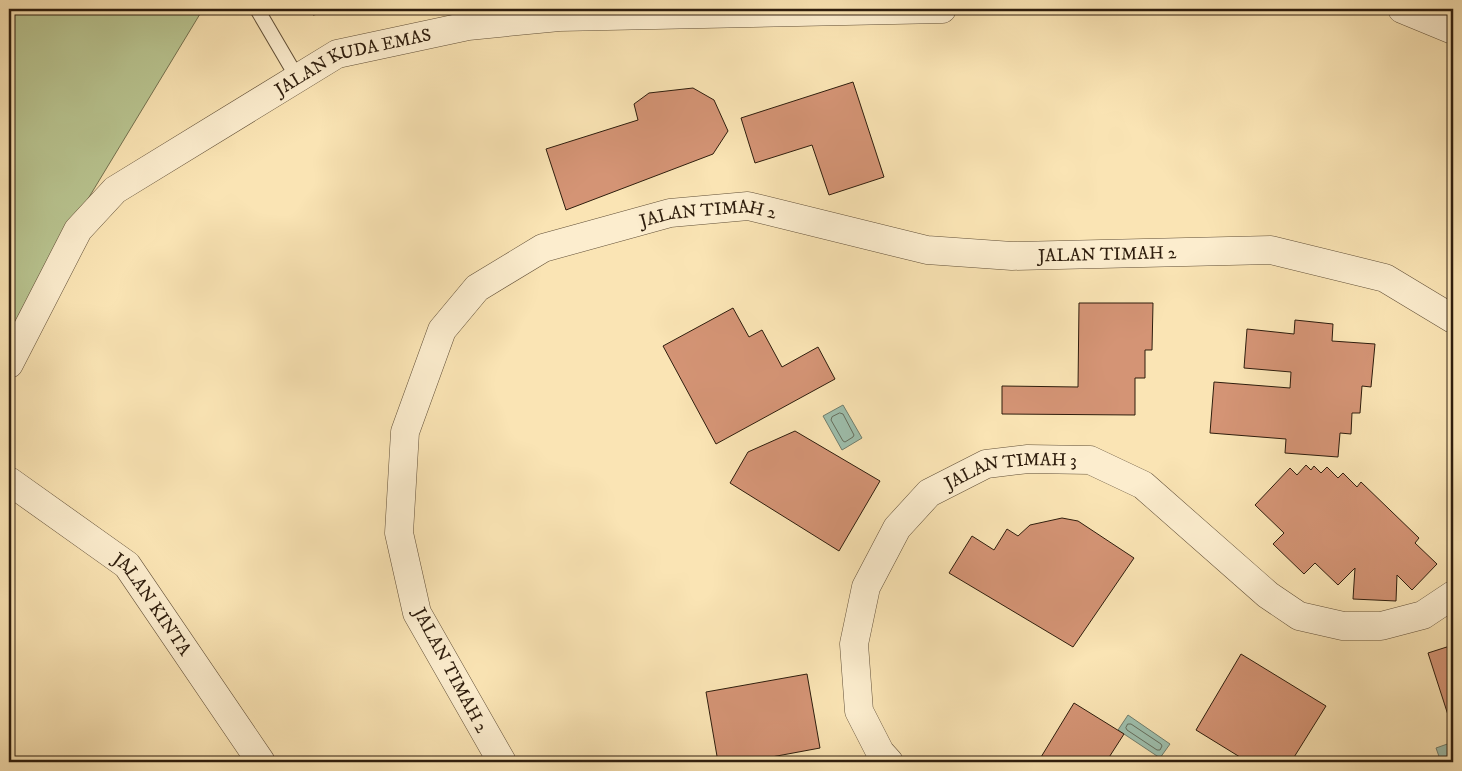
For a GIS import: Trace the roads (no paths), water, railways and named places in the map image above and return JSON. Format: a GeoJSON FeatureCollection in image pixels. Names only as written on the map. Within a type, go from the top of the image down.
{"type":"FeatureCollection","features":[{"type":"Feature","properties":{"kind":"street","name":"JALAN KUDA EMAS"},"geometry":{"type":"LineString","coordinates":[[9,364],[78,230],[115,190],[337,54],[477,25],[559,17],[942,9]]}},
{"type":"Feature","properties":{"kind":"street"},"geometry":{"type":"LineString","coordinates":[[1402,9],[1453,30]]}},
{"type":"Feature","properties":{"kind":"street","name":"JALAN TIMAH 2"},"geometry":{"type":"LineString","coordinates":[[502,762],[417,613],[399,533],[405,432],[442,330],[477,288],[543,248],[670,213],[748,206],[927,250],[1012,256],[1271,250],[1385,278],[1453,319]]}},
{"type":"Feature","properties":{"kind":"street","name":"JALAN TIMAH 3"},"geometry":{"type":"LineString","coordinates":[[889,762],[880,752],[859,711],[854,644],[866,587],[897,528],[928,494],[986,464],[1028,459],[1090,460],[1143,485],[1268,595],[1299,616],[1343,626],[1381,626],[1423,615],[1453,595]]}},
{"type":"Feature","properties":{"kind":"street","name":"JALAN KINTA"},"geometry":{"type":"LineString","coordinates":[[9,481],[127,565],[261,762]]}},
{"type":"Feature","properties":{"kind":"lane"},"geometry":{"type":"LineString","coordinates":[[257,9],[298,79]]}},
{"type":"Feature","properties":{"kind":"water"},"geometry":{"type":"Polygon","coordinates":[[[843,405],[862,438],[842,450],[823,416],[843,405]]]}},
{"type":"Feature","properties":{"kind":"water"},"geometry":{"type":"Polygon","coordinates":[[[1128,715],[1170,744],[1160,758],[1118,730],[1128,715]]]}},
{"type":"Feature","properties":{"kind":"water"},"geometry":{"type":"Polygon","coordinates":[[[1453,742],[1453,762],[1441,762],[1436,748],[1453,742]]]}}]}
